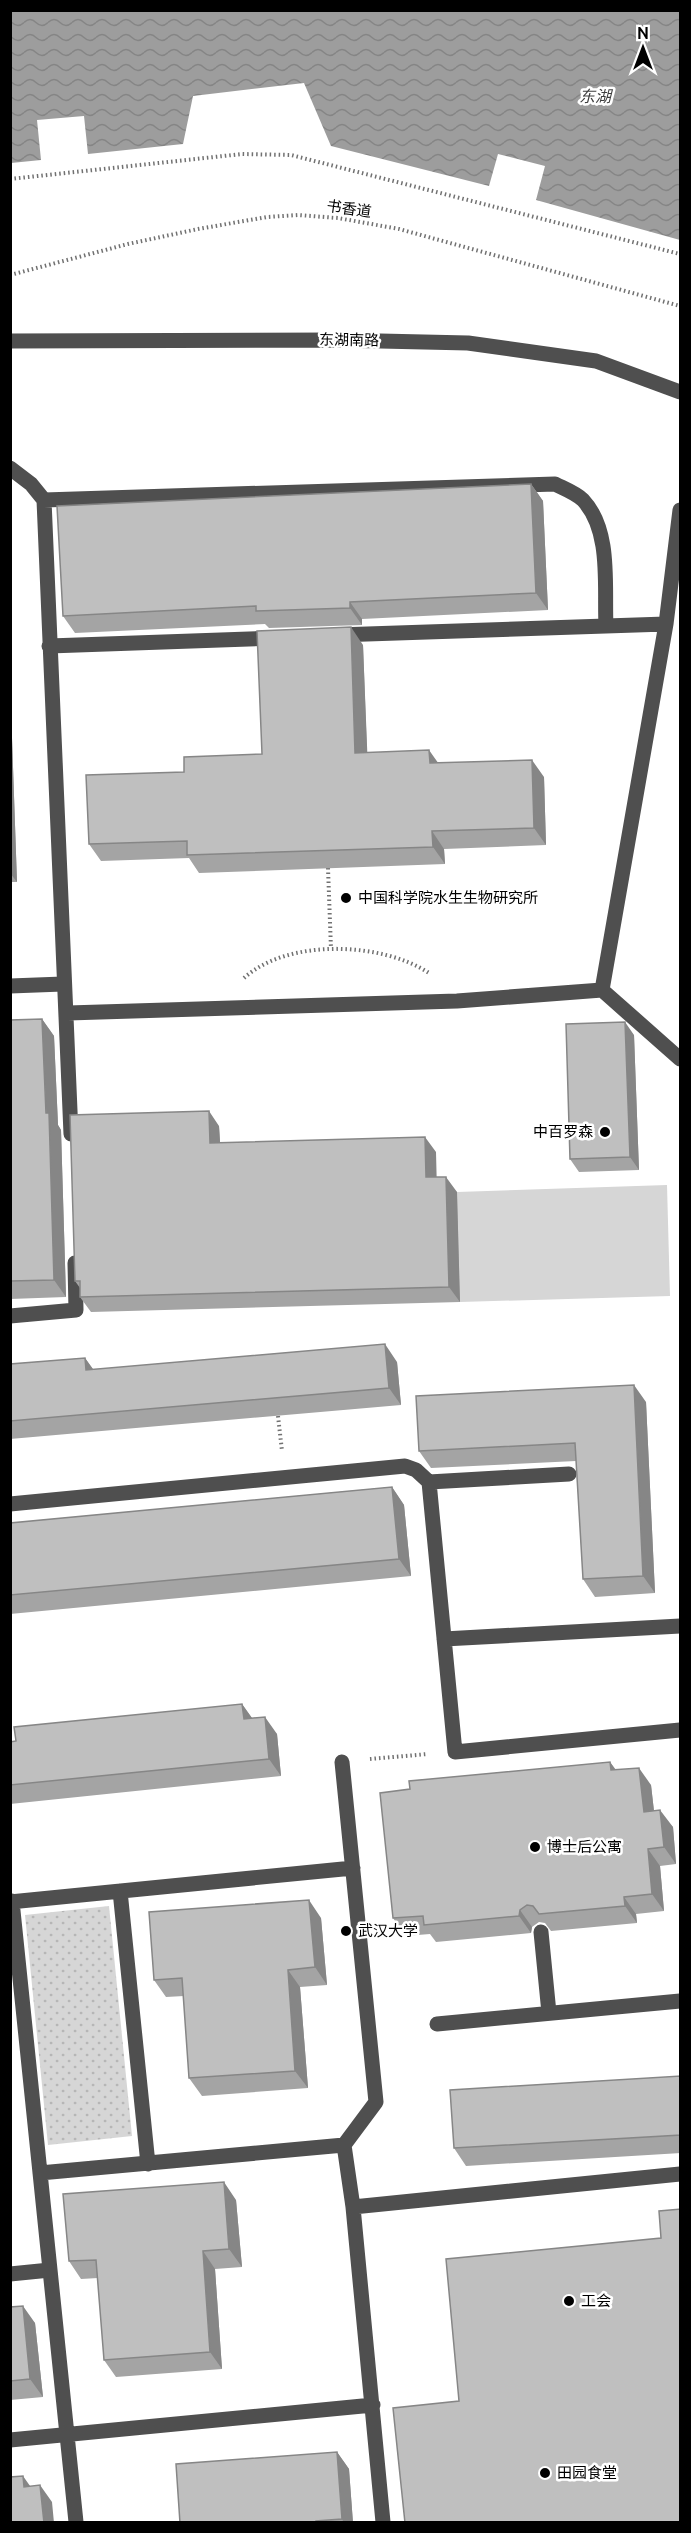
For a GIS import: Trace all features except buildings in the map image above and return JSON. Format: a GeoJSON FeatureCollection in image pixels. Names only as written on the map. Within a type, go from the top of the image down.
{"type":"FeatureCollection","features":[{"type":"Feature","properties":{"kind":"street","name":"东湖南路"},"geometry":{"type":"LineString","coordinates":[[10,341],[336,340],[468,343],[597,361],[681,392]]}},
{"type":"Feature","properties":{"kind":"street"},"geometry":{"type":"LineString","coordinates":[[10,468],[30,484],[44,500],[63,984],[68,1013],[72,1144]]}},
{"type":"Feature","properties":{"kind":"street"},"geometry":{"type":"LineString","coordinates":[[44,500],[555,484],[583,500],[596,520],[603,552],[606,626]]}},
{"type":"Feature","properties":{"kind":"street"},"geometry":{"type":"LineString","coordinates":[[602,990],[666,624],[681,510]]}},
{"type":"Feature","properties":{"kind":"street"},"geometry":{"type":"LineString","coordinates":[[322,636],[666,624]]}},
{"type":"Feature","properties":{"kind":"street"},"geometry":{"type":"LineString","coordinates":[[49,646],[298,637]]}},
{"type":"Feature","properties":{"kind":"street"},"geometry":{"type":"LineString","coordinates":[[10,986],[63,984]]}},
{"type":"Feature","properties":{"kind":"street"},"geometry":{"type":"LineString","coordinates":[[68,1013],[457,1001],[602,990],[681,1059]]}},
{"type":"Feature","properties":{"kind":"street"},"geometry":{"type":"LineString","coordinates":[[10,1316],[76,1310],[75,1251]]}},
{"type":"Feature","properties":{"kind":"street"},"geometry":{"type":"LineString","coordinates":[[10,1504],[405,1466],[416,1470],[429,1482],[454,1752],[681,1730]]}},
{"type":"Feature","properties":{"kind":"street"},"geometry":{"type":"LineString","coordinates":[[429,1482],[569,1474]]}},
{"type":"Feature","properties":{"kind":"street"},"geometry":{"type":"LineString","coordinates":[[444,1640],[681,1626]]}},
{"type":"Feature","properties":{"kind":"street"},"geometry":{"type":"LineString","coordinates":[[342,1762],[376,2102],[344,2145],[353,2207],[383,2523]]}},
{"type":"Feature","properties":{"kind":"street"},"geometry":{"type":"LineString","coordinates":[[75,2523],[11,1901],[353,1868]]}},
{"type":"Feature","properties":{"kind":"street"},"geometry":{"type":"LineString","coordinates":[[120,1891],[148,2164]]}},
{"type":"Feature","properties":{"kind":"street"},"geometry":{"type":"LineString","coordinates":[[541,1932],[549,2013]]}},
{"type":"Feature","properties":{"kind":"street"},"geometry":{"type":"LineString","coordinates":[[437,2024],[681,2001]]}},
{"type":"Feature","properties":{"kind":"street"},"geometry":{"type":"LineString","coordinates":[[40,2173],[344,2145]]}},
{"type":"Feature","properties":{"kind":"street"},"geometry":{"type":"LineString","coordinates":[[353,2207],[681,2174]]}},
{"type":"Feature","properties":{"kind":"street"},"geometry":{"type":"LineString","coordinates":[[10,2274],[50,2270]]}},
{"type":"Feature","properties":{"kind":"street"},"geometry":{"type":"LineString","coordinates":[[10,2440],[373,2404]]}},
{"type":"Feature","properties":{"kind":"path"},"geometry":{"type":"LineString","coordinates":[[10,179],[242,154],[291,155],[681,254]]}},
{"type":"Feature","properties":{"kind":"path","name":"书香道"},"geometry":{"type":"LineString","coordinates":[[10,275],[152,239],[267,217],[298,215],[338,218],[399,228],[681,306]]}},
{"type":"Feature","properties":{"kind":"path"},"geometry":{"type":"LineString","coordinates":[[327,868],[331,949]]}},
{"type":"Feature","properties":{"kind":"path"},"geometry":{"type":"LineString","coordinates":[[222,1007],[233,988],[253,970],[272,959],[331,949],[388,955],[412,962],[435,976],[457,1001]]}},
{"type":"Feature","properties":{"kind":"path"},"geometry":{"type":"LineString","coordinates":[[342,1762],[454,1752]]}},
{"type":"Feature","properties":{"kind":"shaded area"},"geometry":{"type":"Polygon","coordinates":[[[667,1185],[670,1296],[460,1302],[457,1192],[667,1185]]]}},
{"type":"Feature","properties":{"kind":"shaded area"},"geometry":{"type":"Polygon","coordinates":[[[109,1906],[132,2136],[48,2145],[25,1915],[109,1906]]]}},
{"type":"Feature","properties":{"kind":"water","name":"东湖"},"geometry":{"type":"Polygon","coordinates":[[[10,11],[680,11],[680,240],[536,200],[545,166],[498,154],[489,186],[331,146],[304,83],[193,96],[183,144],[88,154],[84,116],[37,120],[41,160],[11,163],[10,11]]]}},
{"type":"Feature","properties":{"kind":"place","name":"中国科学院水生生物研究所"},"geometry":{"type":"Point","coordinates":[346,898]}},
{"type":"Feature","properties":{"kind":"place","name":"中百罗森"},"geometry":{"type":"Point","coordinates":[605,1132]}},
{"type":"Feature","properties":{"kind":"place","name":"博士后公寓"},"geometry":{"type":"Point","coordinates":[535,1847]}},
{"type":"Feature","properties":{"kind":"place","name":"武汉大学"},"geometry":{"type":"Point","coordinates":[346,1931]}},
{"type":"Feature","properties":{"kind":"place","name":"工会"},"geometry":{"type":"Point","coordinates":[569,2301]}},
{"type":"Feature","properties":{"kind":"place","name":"田园食堂"},"geometry":{"type":"Point","coordinates":[545,2473]}}]}
